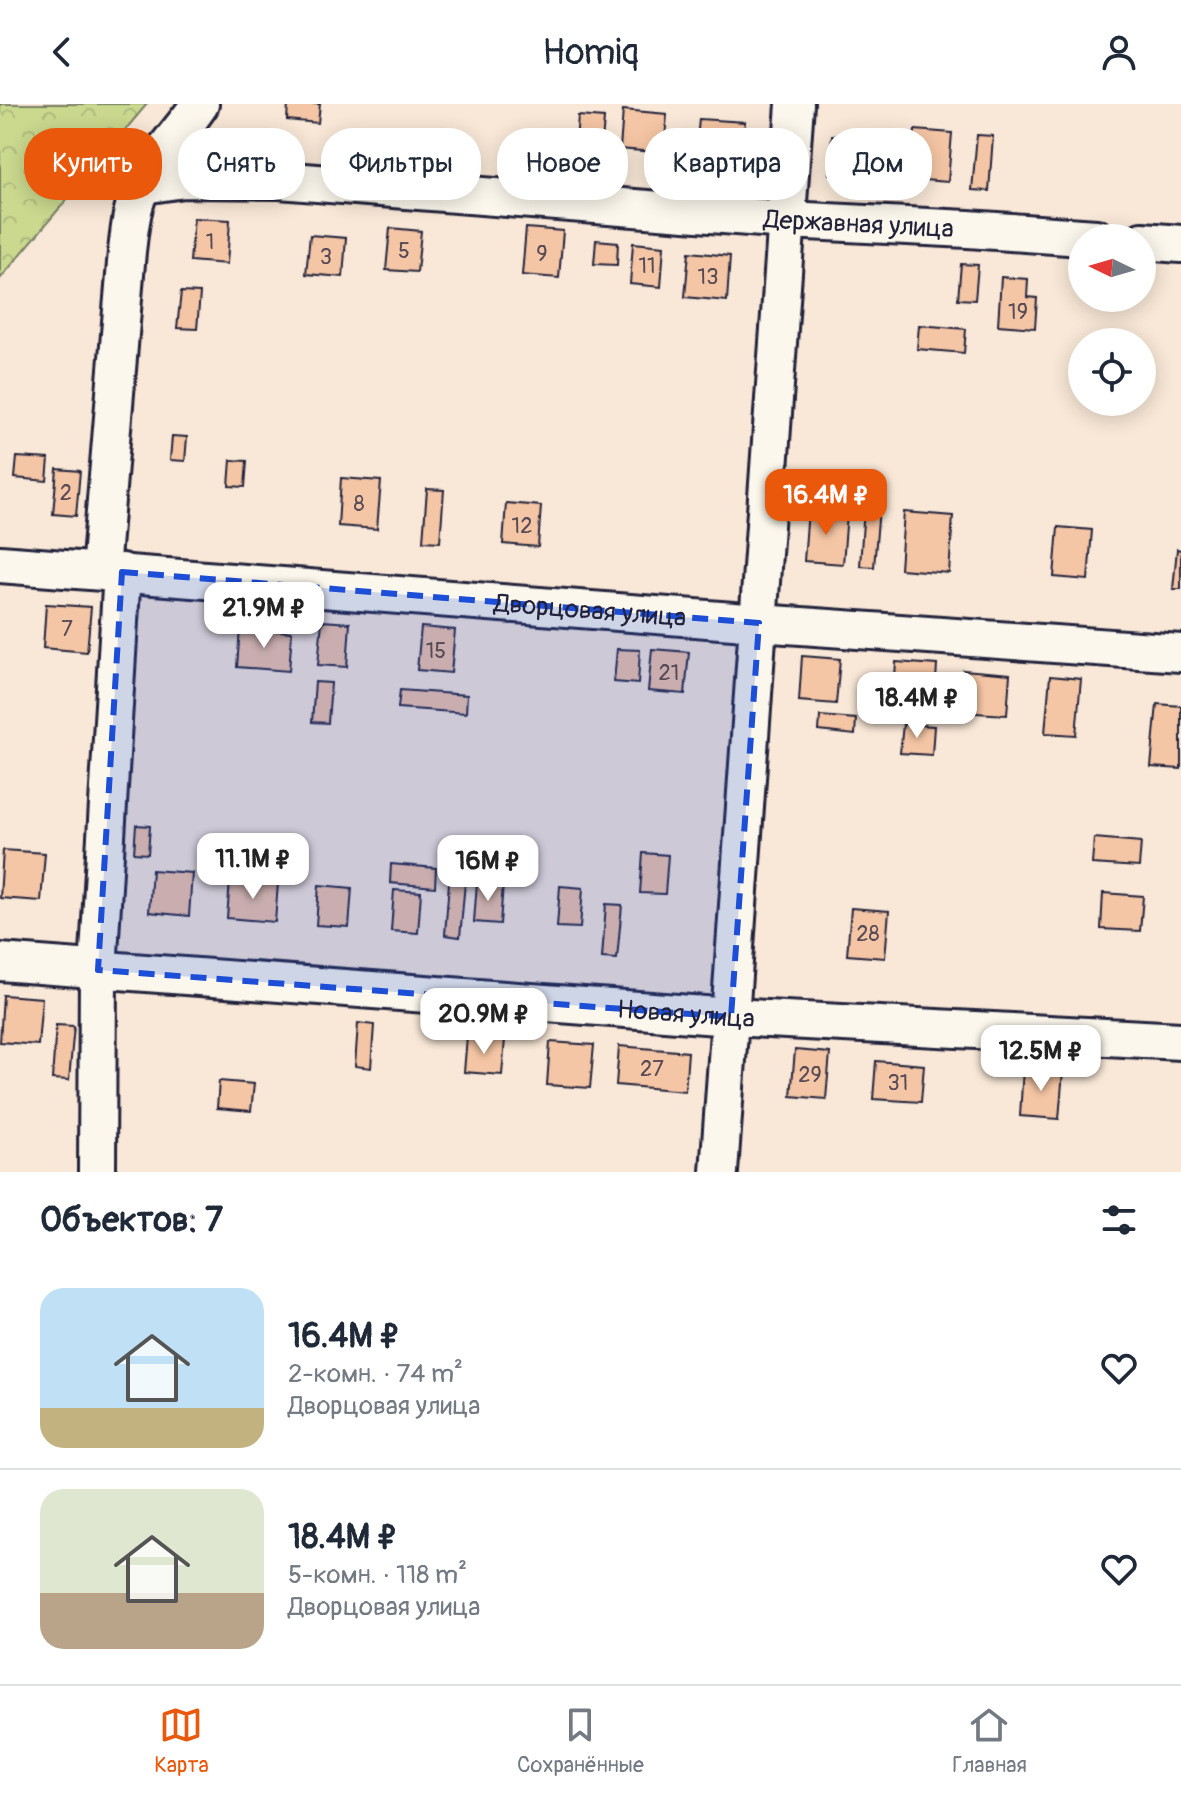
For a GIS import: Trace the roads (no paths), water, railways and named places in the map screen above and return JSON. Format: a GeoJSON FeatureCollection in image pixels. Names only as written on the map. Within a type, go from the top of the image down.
{"type":"FeatureCollection","features":[{"type":"Feature","properties":{"kind":"street"},"geometry":{"type":"LineString","coordinates":[[162,155],[200,104]]}},
{"type":"Feature","properties":{"kind":"street"},"geometry":{"type":"LineString","coordinates":[[719,1172],[795,104]]}},
{"type":"Feature","properties":{"kind":"street","name":"Державная улица"},"geometry":{"type":"LineString","coordinates":[[162,182],[184,179],[279,180],[787,220],[1068,236]]}},
{"type":"Feature","properties":{"kind":"street"},"geometry":{"type":"LineString","coordinates":[[97,1172],[98,970],[111,571],[127,251],[136,200]]}},
{"type":"Feature","properties":{"kind":"street"},"geometry":{"type":"LineString","coordinates":[[1156,242],[1181,244]]}},
{"type":"Feature","properties":{"kind":"street","name":"Дворцовая улица"},"geometry":{"type":"LineString","coordinates":[[0,564],[1181,653]]}},
{"type":"Feature","properties":{"kind":"street","name":"Новая улица"},"geometry":{"type":"LineString","coordinates":[[0,962],[731,1017],[1181,1041]]}}]}
